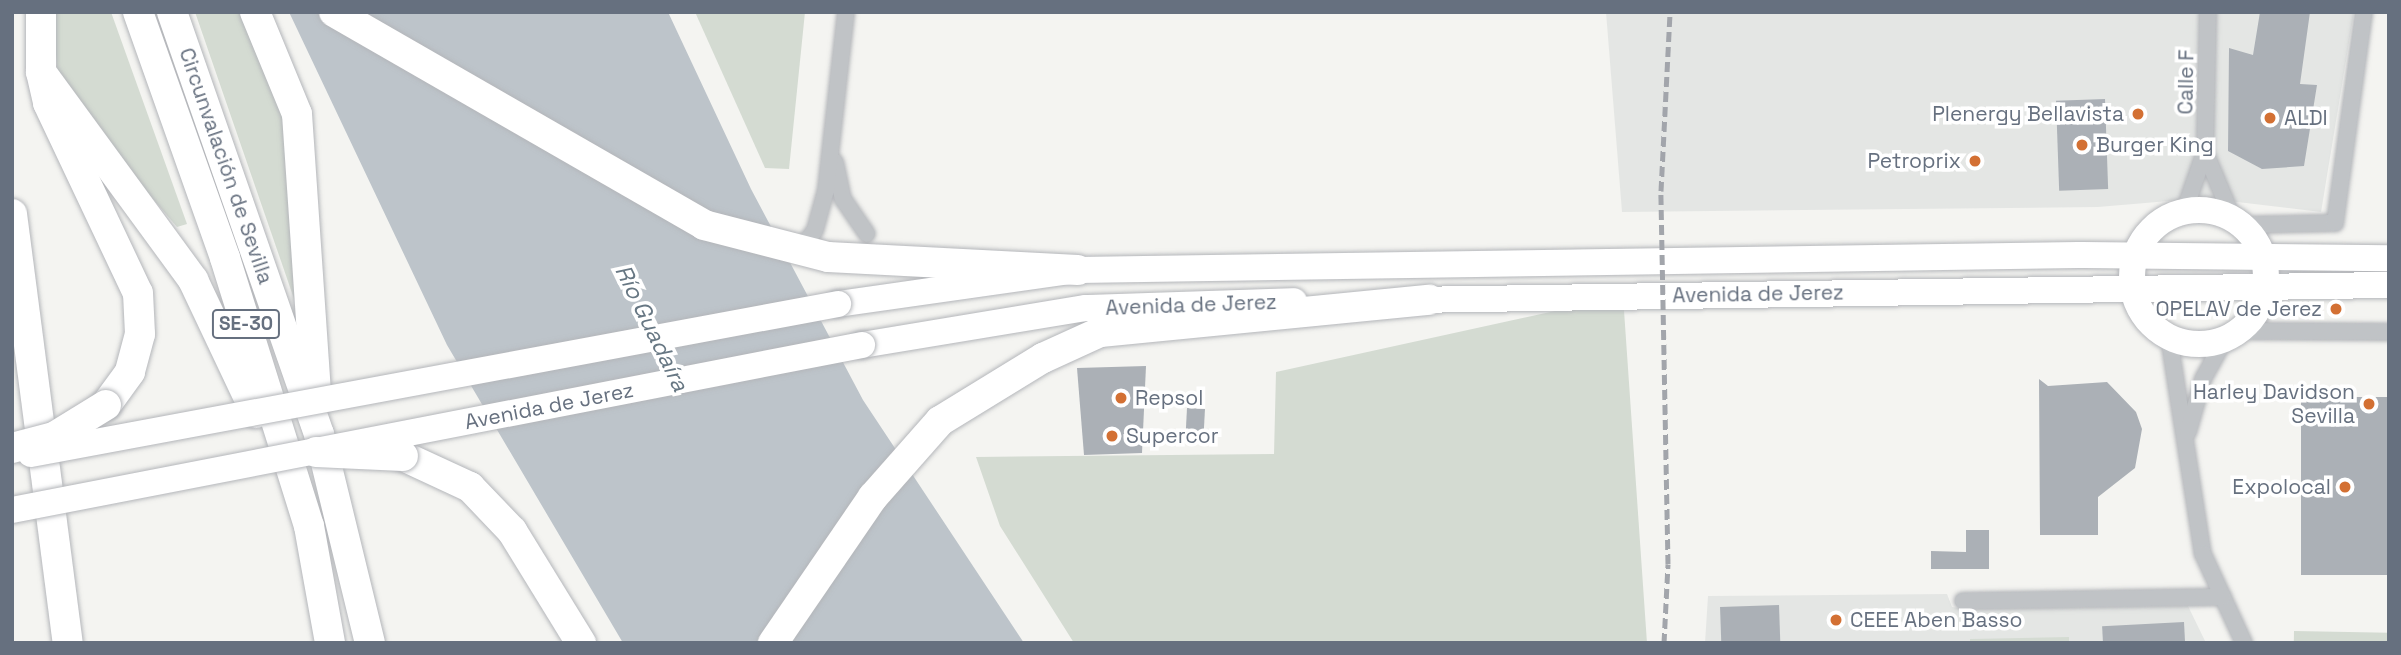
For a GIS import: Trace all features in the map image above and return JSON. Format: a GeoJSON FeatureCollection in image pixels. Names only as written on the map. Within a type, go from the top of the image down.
{"type":"FeatureCollection","features":[{"type":"Feature","properties":{"kind":"highway"},"geometry":{"type":"LineString","coordinates":[[12,449],[54,436],[106,405],[130,372],[140,334],[138,293],[114,232],[60,132],[41,72],[41,12]]}},
{"type":"Feature","properties":{"kind":"highway","name":"Circunvalación de Sevilla"},"geometry":{"type":"LineString","coordinates":[[138,12],[309,526],[329,643]]}},
{"type":"Feature","properties":{"kind":"highway","name":"Circunvalación de Sevilla"},"geometry":{"type":"LineString","coordinates":[[172,12],[318,443],[363,601],[370,643]]}},
{"type":"Feature","properties":{"kind":"highway"},"geometry":{"type":"LineString","coordinates":[[255,12],[297,114],[318,443],[403,456],[470,487],[512,531],[581,643]]}},
{"type":"Feature","properties":{"kind":"highway"},"geometry":{"type":"LineString","coordinates":[[334,12],[692,219],[781,248],[905,266],[1078,270]]}},
{"type":"Feature","properties":{"kind":"highway"},"geometry":{"type":"LineString","coordinates":[[41,72],[164,238],[221,331],[255,412],[329,643]]}},
{"type":"Feature","properties":{"kind":"highway"},"geometry":{"type":"LineString","coordinates":[[12,214],[68,643]]}},
{"type":"Feature","properties":{"kind":"highway"},"geometry":{"type":"LineString","coordinates":[[773,643],[873,497],[940,421],[1100,332],[1429,300]]}},
{"type":"Feature","properties":{"kind":"highway"},"geometry":{"type":"LineString","coordinates":[[363,601],[386,643]]}},
{"type":"Feature","properties":{"kind":"main road"},"geometry":{"type":"LineString","coordinates":[[2185,209],[2237,222],[2260,258],[2266,285],[2257,313],[2231,336],[2200,345],[2169,338],[2153,326],[2132,289],[2134,256],[2162,218],[2185,209]]}},
{"type":"Feature","properties":{"kind":"main road","name":"Avenida de Jerez"},"geometry":{"type":"LineString","coordinates":[[12,458],[838,304],[1078,270],[2134,256],[2389,258]]}},
{"type":"Feature","properties":{"kind":"main road","name":"Avenida de Jerez"},"geometry":{"type":"LineString","coordinates":[[12,510],[318,443],[862,345],[1086,308],[2266,285],[2389,285]]}},
{"type":"Feature","properties":{"kind":"street"},"geometry":{"type":"LineString","coordinates":[[781,248],[805,243],[814,230],[833,153],[846,12]]}},
{"type":"Feature","properties":{"kind":"street","name":"Calle F"},"geometry":{"type":"LineString","coordinates":[[2185,209],[2205,152],[2208,12]]}},
{"type":"Feature","properties":{"kind":"street"},"geometry":{"type":"LineString","coordinates":[[2237,222],[2335,223],[2364,12]]}},
{"type":"Feature","properties":{"kind":"street","name":"Calle F"},"geometry":{"type":"LineString","coordinates":[[2205,152],[2237,222]]}},
{"type":"Feature","properties":{"kind":"street"},"geometry":{"type":"LineString","coordinates":[[833,153],[843,199],[867,234]]}},
{"type":"Feature","properties":{"kind":"street"},"geometry":{"type":"LineString","coordinates":[[2188,434],[2203,379],[2231,336],[2389,332]]}},
{"type":"Feature","properties":{"kind":"street"},"geometry":{"type":"LineString","coordinates":[[2169,338],[2188,434],[2203,554],[2244,643]]}},
{"type":"Feature","properties":{"kind":"street"},"geometry":{"type":"LineString","coordinates":[[1963,601],[2223,597]]}},
{"type":"Feature","properties":{"kind":"shaded area"},"geometry":{"type":"Polygon","coordinates":[[[52,12],[111,12],[187,224],[177,227],[82,116],[58,76],[52,12]]]}},
{"type":"Feature","properties":{"kind":"shaded area"},"geometry":{"type":"Polygon","coordinates":[[[195,12],[244,12],[284,113],[301,319],[195,12]]]}},
{"type":"Feature","properties":{"kind":"shaded area"},"geometry":{"type":"Polygon","coordinates":[[[695,12],[805,12],[789,169],[765,168],[695,12]]]}},
{"type":"Feature","properties":{"kind":"shaded area"},"geometry":{"type":"Polygon","coordinates":[[[1606,12],[2354,12],[2321,212],[2204,198],[2098,207],[1622,212],[1606,12]]]}},
{"type":"Feature","properties":{"kind":"shaded area"},"geometry":{"type":"Polygon","coordinates":[[[1623,296],[1647,643],[1074,643],[1000,526],[976,457],[1274,454],[1276,372],[1623,296]]]}},
{"type":"Feature","properties":{"kind":"shaded area"},"geometry":{"type":"Polygon","coordinates":[[[1947,594],[1952,607],[1965,609],[2188,606],[2206,643],[1705,643],[1708,596],[1947,594]]]}},
{"type":"Feature","properties":{"kind":"shaded area"},"geometry":{"type":"Polygon","coordinates":[[[2294,631],[2389,633],[2389,643],[2294,643],[2294,631]]]}},
{"type":"Feature","properties":{"kind":"shaded area"},"geometry":{"type":"Polygon","coordinates":[[[2069,637],[2069,643],[1970,643],[1970,639],[2069,637]]]}},
{"type":"Feature","properties":{"kind":"water","name":"Río Guadaíra"},"geometry":{"type":"Polygon","coordinates":[[[289,12],[668,12],[751,189],[863,400],[1024,643],[623,643],[447,345],[289,12]]]}},
{"type":"Feature","properties":{"kind":"building","name":"ALDI"},"geometry":{"type":"Polygon","coordinates":[[[2260,12],[2310,12],[2300,84],[2317,85],[2304,166],[2262,169],[2228,151],[2229,48],[2253,55],[2260,12]]]}},
{"type":"Feature","properties":{"kind":"building","name":"Burger King"},"geometry":{"type":"Polygon","coordinates":[[[2105,99],[2108,189],[2059,191],[2056,101],[2105,99]]]}},
{"type":"Feature","properties":{"kind":"building"},"geometry":{"type":"Polygon","coordinates":[[[1146,366],[1142,453],[1084,455],[1077,368],[1146,366]]]}},
{"type":"Feature","properties":{"kind":"building"},"geometry":{"type":"Polygon","coordinates":[[[2039,379],[2048,386],[2107,382],[2136,412],[2142,429],[2135,468],[2098,497],[2098,535],[2040,535],[2039,379]]]}},
{"type":"Feature","properties":{"kind":"building","name":"Expolocal"},"geometry":{"type":"Polygon","coordinates":[[[2301,397],[2389,397],[2389,575],[2301,575],[2301,397]]]}},
{"type":"Feature","properties":{"kind":"building"},"geometry":{"type":"Polygon","coordinates":[[[1187,408],[1205,409],[1203,441],[1185,440],[1187,408]]]}},
{"type":"Feature","properties":{"kind":"building"},"geometry":{"type":"Polygon","coordinates":[[[1966,530],[1989,530],[1989,569],[1931,569],[1931,551],[1966,552],[1966,530]]]}},
{"type":"Feature","properties":{"kind":"building"},"geometry":{"type":"Polygon","coordinates":[[[1779,605],[1780,643],[1721,643],[1720,607],[1779,605]]]}},
{"type":"Feature","properties":{"kind":"building"},"geometry":{"type":"Polygon","coordinates":[[[2184,622],[2185,643],[2103,643],[2102,626],[2184,622]]]}},
{"type":"Feature","properties":{"kind":"railway"},"geometry":{"type":"LineString","coordinates":[[1664,643],[1668,564],[1661,191],[1670,12]]}},
{"type":"Feature","properties":{"kind":"place","name":"Plenergy Bellavista"},"geometry":{"type":"Point","coordinates":[2138,114]}},
{"type":"Feature","properties":{"kind":"place","name":"ALDI"},"geometry":{"type":"Point","coordinates":[2270,118]}},
{"type":"Feature","properties":{"kind":"place","name":"Burger King"},"geometry":{"type":"Point","coordinates":[2082,145]}},
{"type":"Feature","properties":{"kind":"place","name":"Petroprix"},"geometry":{"type":"Point","coordinates":[1975,161]}},
{"type":"Feature","properties":{"kind":"place","name":"OPELAV de Jerez"},"geometry":{"type":"Point","coordinates":[2336,309]}},
{"type":"Feature","properties":{"kind":"place","name":"Repsol"},"geometry":{"type":"Point","coordinates":[1121,398]}},
{"type":"Feature","properties":{"kind":"place","name":"Harley Davidson Sevilla"},"geometry":{"type":"Point","coordinates":[2369,404]}},
{"type":"Feature","properties":{"kind":"place","name":"Supercor"},"geometry":{"type":"Point","coordinates":[1112,436]}},
{"type":"Feature","properties":{"kind":"place","name":"Expolocal"},"geometry":{"type":"Point","coordinates":[2345,487]}},
{"type":"Feature","properties":{"kind":"place","name":"CEEE Aben Basso"},"geometry":{"type":"Point","coordinates":[1836,620]}}]}
